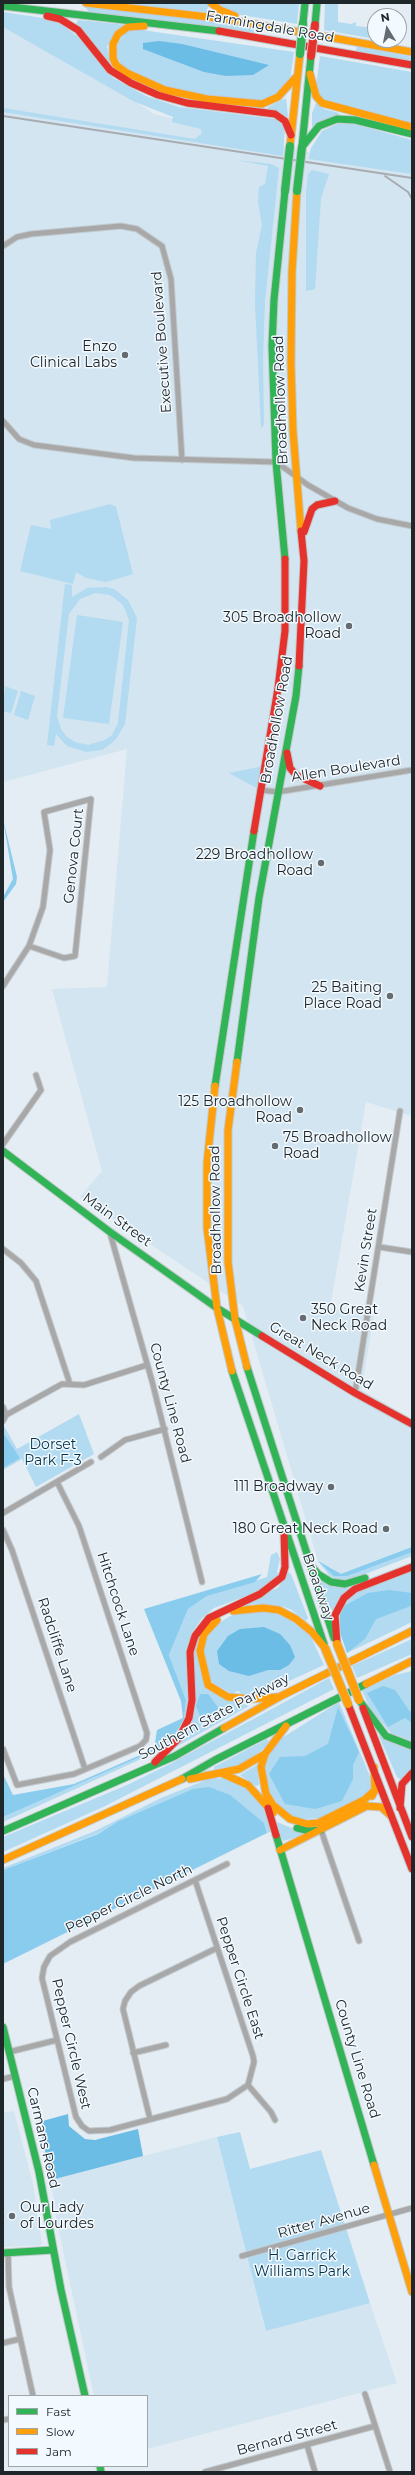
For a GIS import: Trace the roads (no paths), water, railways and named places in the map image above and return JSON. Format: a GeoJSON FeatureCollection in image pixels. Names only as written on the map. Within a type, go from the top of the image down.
{"type":"FeatureCollection","features":[{"type":"Feature","properties":{"kind":"main road"},"geometry":{"type":"LineString","coordinates":[[88,3],[94,3]]}},
{"type":"Feature","properties":{"kind":"main road","name":"Farmingdale Road"},"geometry":{"type":"LineString","coordinates":[[88,3],[197,15],[412,52]]}},
{"type":"Feature","properties":{"kind":"main road"},"geometry":{"type":"LineString","coordinates":[[211,3],[226,13],[264,20],[288,30]]}},
{"type":"Feature","properties":{"kind":"main road","name":"Broadhollow Road"},"geometry":{"type":"LineString","coordinates":[[217,1308],[206,1228],[207,1163],[212,1104],[260,790],[282,663],[285,617],[285,558],[276,462],[272,334],[285,191],[305,3]]}},
{"type":"Feature","properties":{"kind":"main road","name":"Broadhollow Road"},"geometry":{"type":"LineString","coordinates":[[235,1319],[228,1262],[228,1130],[259,898],[296,696],[302,641],[304,595],[302,539],[292,392],[291,318],[297,191],[317,3]]}},
{"type":"Feature","properties":{"kind":"main road"},"geometry":{"type":"LineString","coordinates":[[6,7],[55,18],[70,24],[81,33],[110,70],[140,88],[167,98],[196,105],[275,114],[285,121],[291,135]]}},
{"type":"Feature","properties":{"kind":"main road","name":"Farmingdale Road"},"geometry":{"type":"LineString","coordinates":[[6,7],[185,26],[412,65]]}},
{"type":"Feature","properties":{"kind":"main road"},"geometry":{"type":"LineString","coordinates":[[185,26],[136,26],[125,29],[118,34],[113,44],[112,54],[116,65],[131,76],[173,92],[207,99],[252,104],[275,99],[298,76]]}},
{"type":"Feature","properties":{"kind":"main road"},"geometry":{"type":"LineString","coordinates":[[337,52],[365,61],[412,70]]}},
{"type":"Feature","properties":{"kind":"main road"},"geometry":{"type":"LineString","coordinates":[[310,74],[316,96],[322,103],[412,127]]}},
{"type":"Feature","properties":{"kind":"main road"},"geometry":{"type":"LineString","coordinates":[[302,147],[319,126],[337,119],[355,120],[412,134]]}},
{"type":"Feature","properties":{"kind":"main road"},"geometry":{"type":"LineString","coordinates":[[302,539],[312,509],[317,505],[335,501]]}},
{"type":"Feature","properties":{"kind":"main road"},"geometry":{"type":"LineString","coordinates":[[286,749],[293,773],[320,786]]}},
{"type":"Feature","properties":{"kind":"main road","name":"Main Street"},"geometry":{"type":"LineString","coordinates":[[5,1153],[110,1232],[217,1308]]}},
{"type":"Feature","properties":{"kind":"main road","name":"Great Neck Road"},"geometry":{"type":"LineString","coordinates":[[217,1308],[355,1393],[412,1424]]}},
{"type":"Feature","properties":{"kind":"main road","name":"Broadway"},"geometry":{"type":"LineString","coordinates":[[217,1308],[234,1378],[284,1532],[325,1648],[374,1767],[412,1869]]}},
{"type":"Feature","properties":{"kind":"main road","name":"Broadway"},"geometry":{"type":"LineString","coordinates":[[235,1319],[250,1379],[308,1562],[337,1644],[412,1837]]}},
{"type":"Feature","properties":{"kind":"main road"},"geometry":{"type":"LineString","coordinates":[[149,1767],[179,1738],[189,1718],[192,1700],[190,1652],[195,1636],[209,1618],[222,1610],[260,1594],[282,1577],[285,1567],[284,1532]]}},
{"type":"Feature","properties":{"kind":"main road"},"geometry":{"type":"LineString","coordinates":[[308,1562],[328,1581],[345,1584],[412,1560]]}},
{"type":"Feature","properties":{"kind":"main road"},"geometry":{"type":"LineString","coordinates":[[337,1644],[335,1615],[344,1598],[355,1589],[412,1567]]}},
{"type":"Feature","properties":{"kind":"main road"},"geometry":{"type":"LineString","coordinates":[[281,1696],[252,1699],[228,1697],[208,1685],[200,1651],[204,1634],[214,1622],[229,1612],[245,1608],[279,1610],[296,1618],[312,1632],[325,1648]]}},
{"type":"Feature","properties":{"kind":"main road","name":"Southern State Parkway"},"geometry":{"type":"LineString","coordinates":[[3,1831],[194,1746],[281,1696],[412,1631]]}},
{"type":"Feature","properties":{"kind":"main road"},"geometry":{"type":"LineString","coordinates":[[3,1860],[178,1782],[215,1760],[410,1663]]}},
{"type":"Feature","properties":{"kind":"main road"},"geometry":{"type":"LineString","coordinates":[[359,1700],[386,1736],[412,1746]]}},
{"type":"Feature","properties":{"kind":"main road"},"geometry":{"type":"LineString","coordinates":[[287,1724],[265,1754],[261,1767],[262,1781],[266,1794],[273,1805],[290,1819],[307,1824],[318,1823],[364,1800],[375,1790]]}},
{"type":"Feature","properties":{"kind":"main road"},"geometry":{"type":"LineString","coordinates":[[178,1782],[221,1773],[249,1764],[265,1754]]}},
{"type":"Feature","properties":{"kind":"main road"},"geometry":{"type":"LineString","coordinates":[[367,1806],[375,1790],[374,1767]]}},
{"type":"Feature","properties":{"kind":"main road"},"geometry":{"type":"LineString","coordinates":[[221,1773],[248,1785],[268,1808],[284,1822],[310,1831],[322,1830]]}},
{"type":"Feature","properties":{"kind":"main road"},"geometry":{"type":"LineString","coordinates":[[400,1808],[402,1784],[412,1773]]}},
{"type":"Feature","properties":{"kind":"main road"},"geometry":{"type":"LineString","coordinates":[[280,1850],[367,1806],[381,1807],[393,1817]]}},
{"type":"Feature","properties":{"kind":"main road","name":"County Line Road"},"geometry":{"type":"LineString","coordinates":[[268,1808],[412,2292]]}},
{"type":"Feature","properties":{"kind":"main road","name":"Carmans Road"},"geometry":{"type":"LineString","coordinates":[[3,2027],[39,2172],[53,2250],[85,2395]]}},
{"type":"Feature","properties":{"kind":"main road"},"geometry":{"type":"LineString","coordinates":[[6,2252],[53,2250]]}},
{"type":"Feature","properties":{"kind":"street","name":"Executive Boulevard"},"geometry":{"type":"LineString","coordinates":[[3,246],[17,237],[31,234],[122,226],[137,229],[162,246],[171,279],[182,460]]}},
{"type":"Feature","properties":{"kind":"street"},"geometry":{"type":"LineString","coordinates":[[3,421],[19,439],[34,445],[132,458],[276,462],[297,478],[335,501],[367,516],[412,526]]}},
{"type":"Feature","properties":{"kind":"street","name":"Allen Boulevard"},"geometry":{"type":"LineString","coordinates":[[260,790],[278,792],[412,770]]}},
{"type":"Feature","properties":{"kind":"street","name":"Genova Court"},"geometry":{"type":"LineString","coordinates":[[3,986],[29,946],[43,907],[50,850],[44,812],[91,800],[75,956],[64,958],[29,946]]}},
{"type":"Feature","properties":{"kind":"street"},"geometry":{"type":"LineString","coordinates":[[3,1144],[41,1090],[36,1075]]}},
{"type":"Feature","properties":{"kind":"street","name":"Kevin Street"},"geometry":{"type":"LineString","coordinates":[[355,1393],[400,1111]]}},
{"type":"Feature","properties":{"kind":"street","name":"County Line Road"},"geometry":{"type":"LineString","coordinates":[[110,1232],[165,1429],[202,1582]]}},
{"type":"Feature","properties":{"kind":"street"},"geometry":{"type":"LineString","coordinates":[[379,1247],[412,1252]]}},
{"type":"Feature","properties":{"kind":"street"},"geometry":{"type":"LineString","coordinates":[[3,1249],[21,1263],[36,1281],[70,1384]]}},
{"type":"Feature","properties":{"kind":"street"},"geometry":{"type":"LineString","coordinates":[[3,1421],[6,1415],[62,1384],[84,1385],[147,1365]]}},
{"type":"Feature","properties":{"kind":"street"},"geometry":{"type":"LineString","coordinates":[[3,1407],[6,1415]]}},
{"type":"Feature","properties":{"kind":"street"},"geometry":{"type":"LineString","coordinates":[[101,1457],[125,1440],[165,1429]]}},
{"type":"Feature","properties":{"kind":"street"},"geometry":{"type":"LineString","coordinates":[[3,1513],[91,1462]]}},
{"type":"Feature","properties":{"kind":"street","name":"Hitchcock Lane"},"geometry":{"type":"LineString","coordinates":[[57,1482],[79,1526],[144,1721],[146,1736],[140,1746],[85,1769]]}},
{"type":"Feature","properties":{"kind":"street","name":"Radcliffe Lane"},"geometry":{"type":"LineString","coordinates":[[3,1530],[12,1550],[85,1769]]}},
{"type":"Feature","properties":{"kind":"street"},"geometry":{"type":"LineString","coordinates":[[3,1749],[17,1786],[70,1775],[85,1769]]}},
{"type":"Feature","properties":{"kind":"street"},"geometry":{"type":"LineString","coordinates":[[322,1830],[359,1941]]}},
{"type":"Feature","properties":{"kind":"street","name":"Pepper Circle North"},"geometry":{"type":"LineString","coordinates":[[46,1962],[56,1950],[70,1942],[227,1864]]}},
{"type":"Feature","properties":{"kind":"street","name":"Pepper Circle East"},"geometry":{"type":"LineString","coordinates":[[195,1880],[253,2056],[254,2062],[248,2085]]}},
{"type":"Feature","properties":{"kind":"street"},"geometry":{"type":"LineString","coordinates":[[217,1948],[139,1986],[127,1996],[123,2009],[150,2119],[227,2099],[248,2085],[271,2112],[275,2120]]}},
{"type":"Feature","properties":{"kind":"street","name":"Pepper Circle West"},"geometry":{"type":"LineString","coordinates":[[46,1962],[42,1978],[76,2118],[86,2129],[100,2132],[150,2119]]}},
{"type":"Feature","properties":{"kind":"street"},"geometry":{"type":"LineString","coordinates":[[9,2052],[57,2040]]}},
{"type":"Feature","properties":{"kind":"street"},"geometry":{"type":"LineString","coordinates":[[133,2053],[166,2045]]}},
{"type":"Feature","properties":{"kind":"street"},"geometry":{"type":"LineString","coordinates":[[3,2079],[15,2076]]}},
{"type":"Feature","properties":{"kind":"street","name":"Ritter Avenue"},"geometry":{"type":"LineString","coordinates":[[242,2256],[412,2208]]}},
{"type":"Feature","properties":{"kind":"street"},"geometry":{"type":"LineString","coordinates":[[6,2252],[9,2287],[33,2395]]}},
{"type":"Feature","properties":{"kind":"street"},"geometry":{"type":"LineString","coordinates":[[3,2343],[20,2339]]}},
{"type":"Feature","properties":{"kind":"street"},"geometry":{"type":"LineString","coordinates":[[365,2394],[390,2472]]}},
{"type":"Feature","properties":{"kind":"street","name":"Bernard Street"},"geometry":{"type":"LineString","coordinates":[[205,2472],[223,2470],[375,2426]]}},
{"type":"Feature","properties":{"kind":"street"},"geometry":{"type":"LineString","coordinates":[[307,2445],[315,2472]]}},
{"type":"Feature","properties":{"kind":"railway"},"geometry":{"type":"LineString","coordinates":[[3,116],[412,178]]}},
{"type":"Feature","properties":{"kind":"railway"},"geometry":{"type":"LineString","coordinates":[[385,176],[408,192],[412,199]]}},
{"type":"Feature","properties":{"kind":"place","name":"Enzo Clinical Labs"},"geometry":{"type":"Point","coordinates":[125,355]}},
{"type":"Feature","properties":{"kind":"place","name":"305 Broadhollow Road"},"geometry":{"type":"Point","coordinates":[349,626]}},
{"type":"Feature","properties":{"kind":"place","name":"229 Broadhollow Road"},"geometry":{"type":"Point","coordinates":[321,863]}},
{"type":"Feature","properties":{"kind":"place","name":"25 Baiting Place Road"},"geometry":{"type":"Point","coordinates":[390,996]}},
{"type":"Feature","properties":{"kind":"place","name":"125 Broadhollow Road"},"geometry":{"type":"Point","coordinates":[300,1110]}},
{"type":"Feature","properties":{"kind":"place","name":"75 Broadhollow Road"},"geometry":{"type":"Point","coordinates":[275,1146]}},
{"type":"Feature","properties":{"kind":"place","name":"350 Great Neck Road"},"geometry":{"type":"Point","coordinates":[303,1318]}},
{"type":"Feature","properties":{"kind":"place","name":"111 Broadway"},"geometry":{"type":"Point","coordinates":[331,1487]}},
{"type":"Feature","properties":{"kind":"place","name":"180 Great Neck Road"},"geometry":{"type":"Point","coordinates":[386,1529]}},
{"type":"Feature","properties":{"kind":"place","name":"Our Lady of Lourdes"},"geometry":{"type":"Point","coordinates":[12,2216]}},
{"type":"Feature","properties":{"kind":"park label","name":"Dorset Park F-3"},"geometry":{"type":"Point","coordinates":[53,1454]}},
{"type":"Feature","properties":{"kind":"park label","name":"H. Garrick Williams Park"},"geometry":{"type":"Point","coordinates":[302,2264]}}]}
